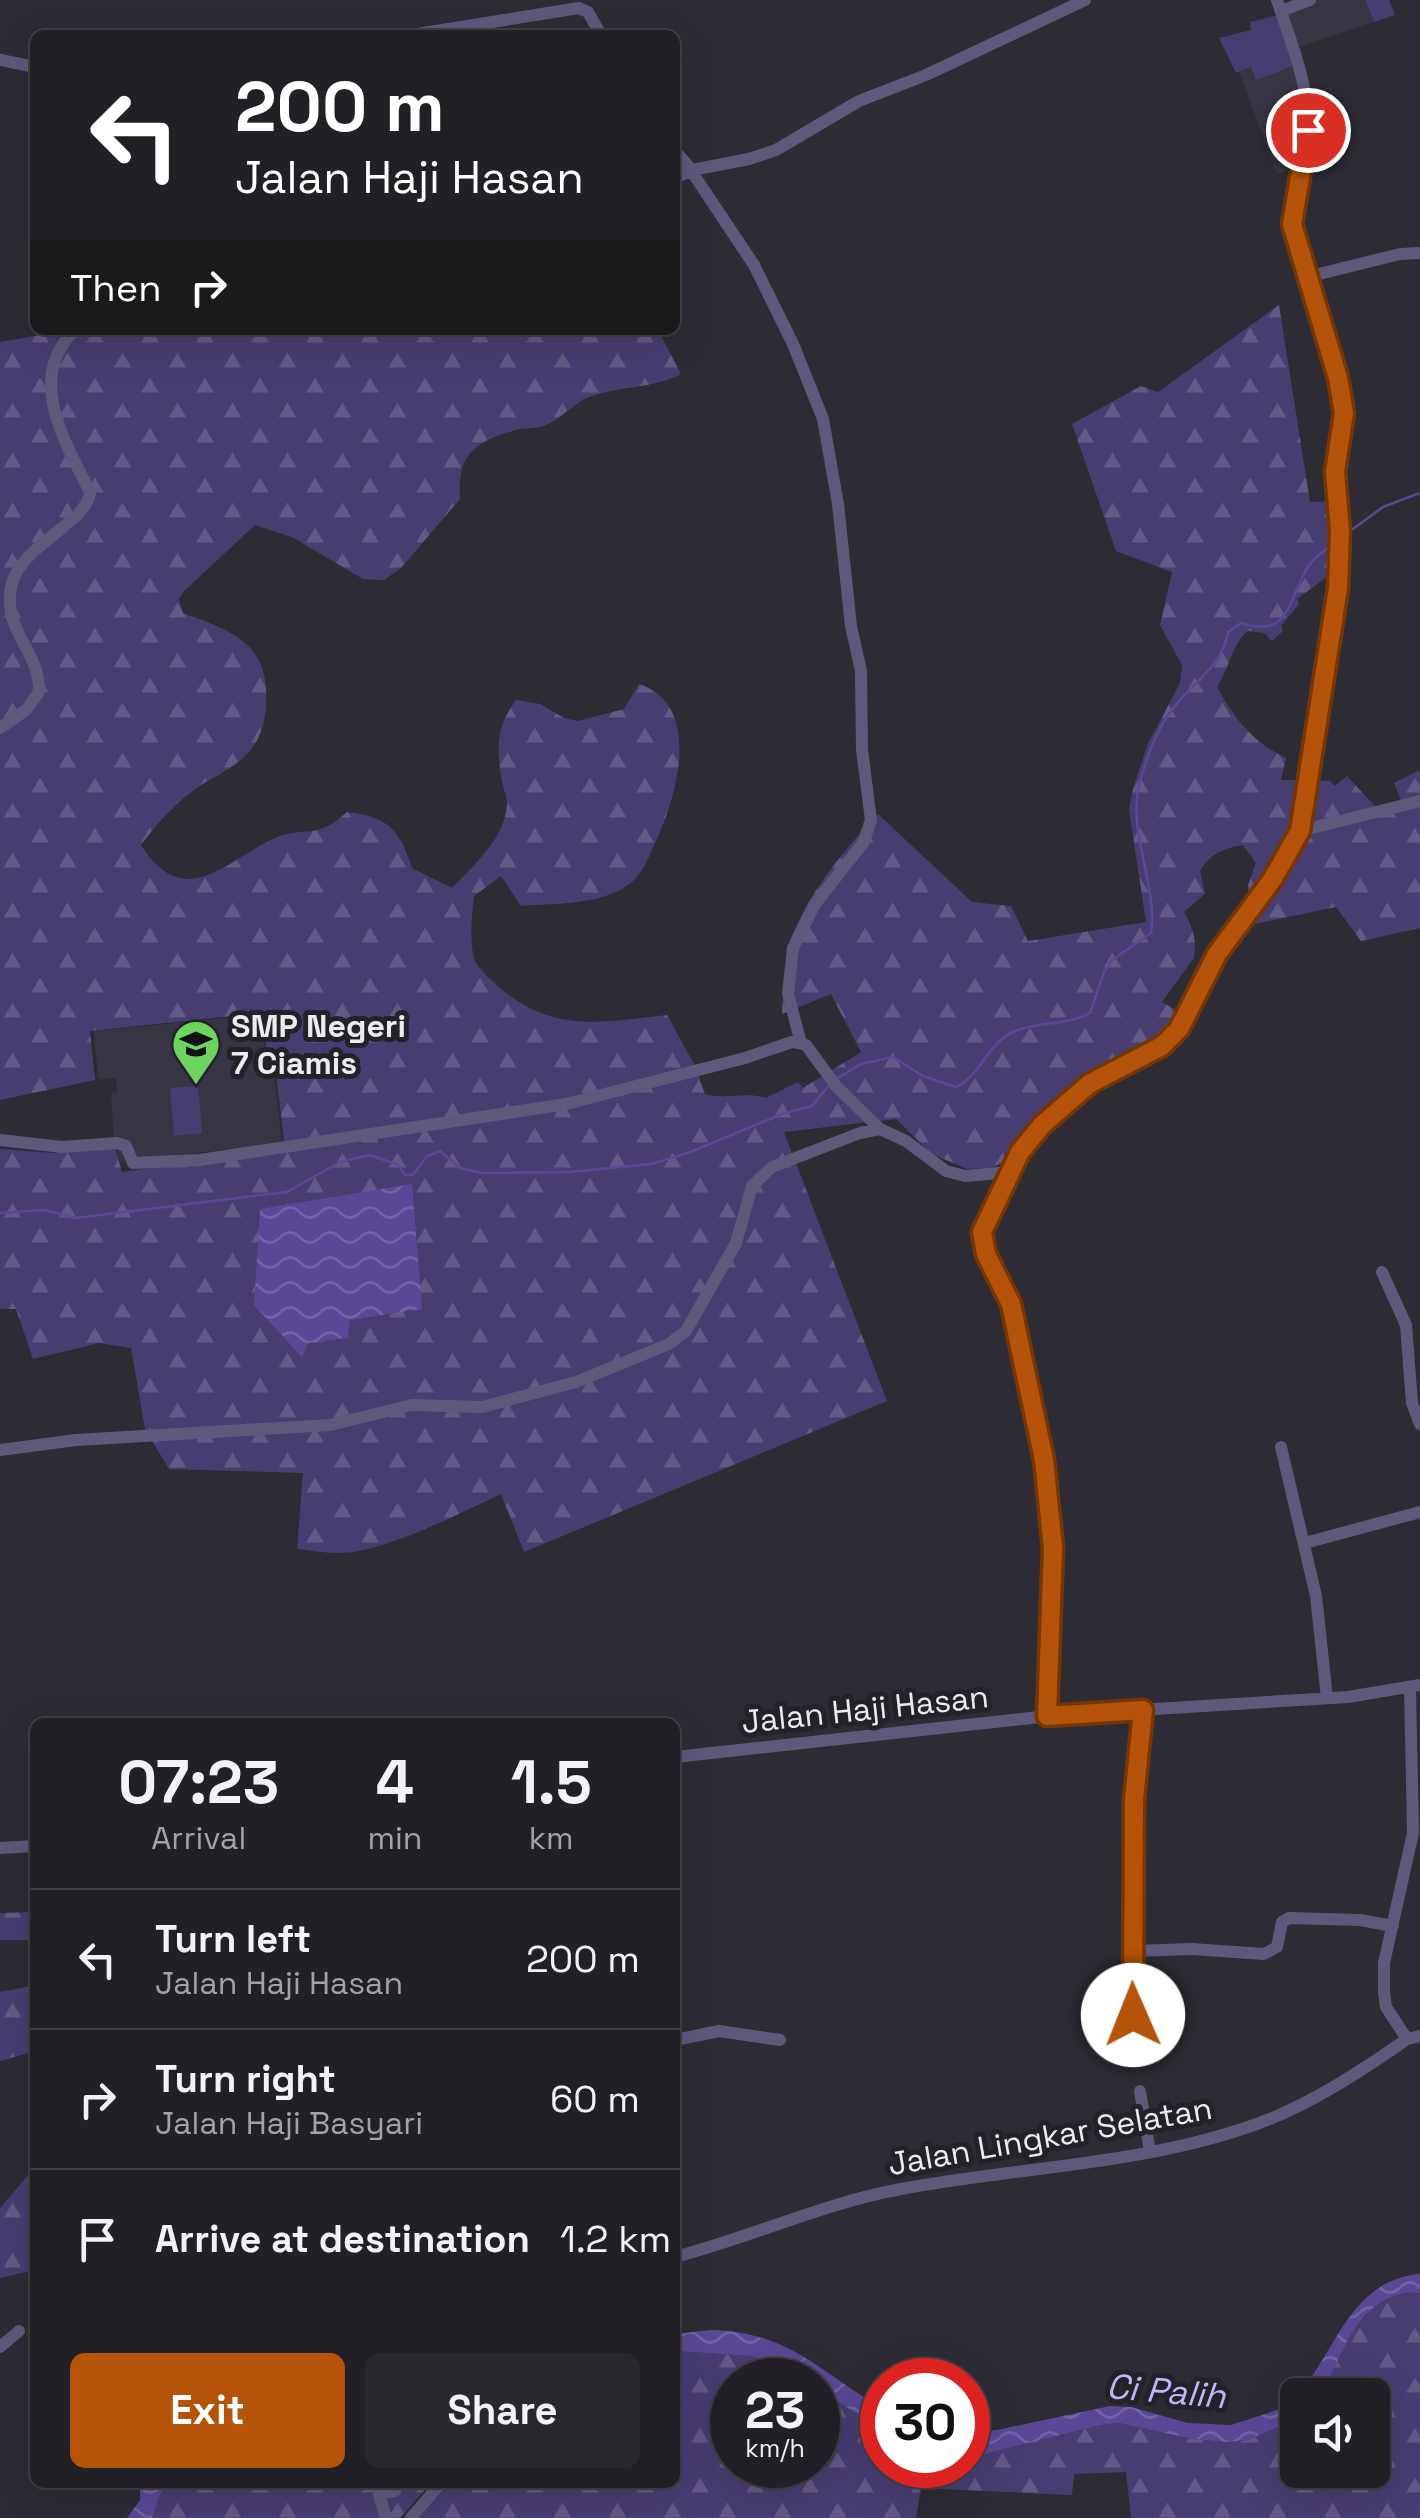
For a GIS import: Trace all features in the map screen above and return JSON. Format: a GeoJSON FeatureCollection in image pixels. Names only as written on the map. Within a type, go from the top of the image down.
{"type":"FeatureCollection","features":[{"type":"Feature","properties":{"kind":"street"},"geometry":{"type":"LineString","coordinates":[[680,175],[776,150],[859,101],[926,75],[1085,0]]}},
{"type":"Feature","properties":{"kind":"street"},"geometry":{"type":"LineString","coordinates":[[1047,1716],[1053,1548],[1044,1460],[1011,1304],[982,1238],[1028,1141],[1089,1084],[1162,1046],[1179,1029],[1217,954],[1272,880],[1300,831],[1338,588],[1340,537],[1335,472],[1343,397],[1291,217],[1307,148],[1308,115],[1304,78],[1279,5],[1310,0]]}},
{"type":"Feature","properties":{"kind":"street"},"geometry":{"type":"LineString","coordinates":[[441,30],[584,5],[599,30]]}},
{"type":"Feature","properties":{"kind":"street"},"geometry":{"type":"LineString","coordinates":[[0,60],[30,66]]}},
{"type":"Feature","properties":{"kind":"street"},"geometry":{"type":"LineString","coordinates":[[680,157],[754,266],[794,344],[823,419],[851,626],[861,671],[862,750],[870,820],[864,842],[815,904],[793,948],[788,994],[802,1043],[833,1082],[880,1129],[906,1140],[946,1172],[965,1176],[1011,1172]]}},
{"type":"Feature","properties":{"kind":"street"},"geometry":{"type":"LineString","coordinates":[[1307,277],[1400,254],[1420,253]]}},
{"type":"Feature","properties":{"kind":"street"},"geometry":{"type":"LineString","coordinates":[[0,728],[26,710],[39,692],[34,663],[10,620],[12,579],[25,559],[90,499],[62,436],[51,396],[59,350],[71,335]]}},
{"type":"Feature","properties":{"kind":"street"},"geometry":{"type":"LineString","coordinates":[[1300,831],[1420,802]]}},
{"type":"Feature","properties":{"kind":"street"},"geometry":{"type":"LineString","coordinates":[[0,1140],[62,1147],[121,1143],[133,1163],[200,1160],[566,1104],[745,1058],[769,1047],[802,1043]]}},
{"type":"Feature","properties":{"kind":"street"},"geometry":{"type":"LineString","coordinates":[[0,1450],[42,1443],[330,1425],[412,1405],[482,1407],[576,1382],[669,1344],[686,1332],[732,1253],[752,1186],[762,1174],[842,1140],[880,1129]]}},
{"type":"Feature","properties":{"kind":"street"},"geometry":{"type":"LineString","coordinates":[[1382,1272],[1406,1325],[1412,1403],[1420,1424]]}},
{"type":"Feature","properties":{"kind":"street"},"geometry":{"type":"LineString","coordinates":[[1281,1446],[1316,1596],[1328,1698]]}},
{"type":"Feature","properties":{"kind":"street"},"geometry":{"type":"LineString","coordinates":[[1305,1543],[1420,1512]]}},
{"type":"Feature","properties":{"kind":"street"},"geometry":{"type":"LineString","coordinates":[[1414,2038],[1386,2007],[1384,1963],[1413,1834],[1417,1774],[1415,1686]]}},
{"type":"Feature","properties":{"kind":"street","name":"Jalan Haji Hasan"},"geometry":{"type":"LineString","coordinates":[[680,1756],[1047,1716],[1328,1698],[1415,1686]]}},
{"type":"Feature","properties":{"kind":"street"},"geometry":{"type":"LineString","coordinates":[[1133,2033],[1134,1782],[1143,1710]]}},
{"type":"Feature","properties":{"kind":"street"},"geometry":{"type":"LineString","coordinates":[[0,1848],[30,1846]]}},
{"type":"Feature","properties":{"kind":"street"},"geometry":{"type":"LineString","coordinates":[[1133,1951],[1192,1948],[1264,1954],[1277,1947],[1282,1922],[1289,1918],[1360,1920],[1393,1926]]}},
{"type":"Feature","properties":{"kind":"street"},"geometry":{"type":"LineString","coordinates":[[680,2039],[719,2031],[780,2040]]}},
{"type":"Feature","properties":{"kind":"street","name":"Jalan Lingkar Selatan"},"geometry":{"type":"LineString","coordinates":[[680,2256],[844,2202],[902,2189],[1150,2152],[1252,2126],[1366,2068],[1414,2038]]}},
{"type":"Feature","properties":{"kind":"street"},"geometry":{"type":"LineString","coordinates":[[1140,2091],[1150,2152]]}},
{"type":"Feature","properties":{"kind":"street"},"geometry":{"type":"LineString","coordinates":[[0,2347],[19,2331]]}},
{"type":"Feature","properties":{"kind":"street"},"geometry":{"type":"LineString","coordinates":[[386,2518],[378,2494],[395,2488]]}},
{"type":"Feature","properties":{"kind":"street"},"geometry":{"type":"LineString","coordinates":[[411,2518],[437,2488]]}},
{"type":"Feature","properties":{"kind":"shaded area"},"geometry":{"type":"Polygon","coordinates":[[[1318,0],[1365,0],[1374,22],[1298,47],[1286,12],[1318,0]]]}},
{"type":"Feature","properties":{"kind":"shaded area"},"geometry":{"type":"Polygon","coordinates":[[[1290,52],[1305,109],[1299,166],[1277,174],[1239,72],[1290,52]]]}},
{"type":"Feature","properties":{"kind":"shaded area","name":"SMP Negeri 7 Ciamis"},"geometry":{"type":"Polygon","coordinates":[[[239,1017],[242,1034],[263,1031],[268,1073],[274,1073],[282,1143],[120,1162],[111,1093],[117,1092],[116,1078],[99,1079],[93,1031],[239,1017]]]}},
{"type":"Feature","properties":{"kind":"green space"},"geometry":{"type":"Polygon","coordinates":[[[1365,0],[1389,0],[1395,15],[1374,22],[1365,0]]]}},
{"type":"Feature","properties":{"kind":"green space"},"geometry":{"type":"Polygon","coordinates":[[[1278,15],[1293,66],[1256,80],[1251,67],[1236,73],[1219,38],[1251,30],[1250,22],[1278,15]]]}},
{"type":"Feature","properties":{"kind":"green space"},"geometry":{"type":"Polygon","coordinates":[[[1279,305],[1310,502],[1332,501],[1328,576],[1297,599],[1299,604],[1281,626],[1283,631],[1272,641],[1264,633],[1248,631],[1243,636],[1217,687],[1246,729],[1286,758],[1281,780],[1330,781],[1335,786],[1347,776],[1384,816],[1405,810],[1394,783],[1420,770],[1420,928],[1361,941],[1336,907],[1254,924],[1248,885],[1256,863],[1243,845],[1229,848],[1204,865],[1200,871],[1205,894],[1184,912],[1194,934],[1194,958],[1162,1002],[1178,1011],[1166,1033],[1074,1089],[1031,1128],[1006,1160],[992,1168],[967,1169],[932,1154],[896,1119],[784,1132],[887,1401],[524,1552],[501,1494],[398,1540],[355,1552],[332,1553],[297,1549],[303,1473],[169,1469],[145,1429],[131,1348],[99,1343],[33,1359],[16,1309],[0,1309],[0,1149],[53,1153],[115,1147],[122,1172],[285,1149],[276,1072],[268,1072],[265,1030],[242,1032],[241,1015],[90,1031],[95,1080],[0,1100],[0,342],[40,335],[661,335],[681,374],[592,396],[546,425],[516,430],[479,445],[465,461],[460,499],[401,568],[384,580],[363,579],[292,537],[255,525],[184,591],[179,599],[183,613],[233,634],[255,654],[266,685],[264,720],[251,750],[184,798],[141,845],[157,865],[174,876],[190,879],[223,868],[275,838],[326,827],[347,812],[383,822],[403,844],[412,868],[452,888],[487,850],[501,828],[507,801],[499,739],[516,700],[540,704],[578,721],[624,709],[639,684],[659,695],[672,711],[679,754],[671,800],[644,867],[633,881],[608,895],[579,902],[521,906],[501,876],[474,896],[474,958],[492,981],[519,1002],[558,1018],[599,1022],[667,1015],[694,1064],[705,1094],[766,1098],[798,1082],[803,1088],[861,1052],[831,994],[782,1014],[783,990],[793,933],[812,896],[878,814],[972,902],[1011,906],[1028,941],[1146,922],[1129,810],[1148,744],[1180,683],[1182,665],[1160,625],[1172,572],[1116,551],[1072,424],[1141,386],[1158,392],[1279,305]],[[411,1184],[307,1343],[348,1338],[349,1320],[411,1184]]]}},
{"type":"Feature","properties":{"kind":"green space"},"geometry":{"type":"Polygon","coordinates":[[[198,1086],[202,1133],[174,1136],[170,1088],[198,1086]]]}},
{"type":"Feature","properties":{"kind":"green space"},"geometry":{"type":"Polygon","coordinates":[[[30,1912],[30,1945],[27,1940],[0,1940],[0,1913],[30,1912]]]}},
{"type":"Feature","properties":{"kind":"green space"},"geometry":{"type":"Polygon","coordinates":[[[30,1986],[30,2052],[0,2061],[0,1992],[30,1986]]]}},
{"type":"Feature","properties":{"kind":"green space"},"geometry":{"type":"Polygon","coordinates":[[[30,2173],[30,2271],[0,2278],[0,2208],[30,2173]]]}},
{"type":"Feature","properties":{"kind":"green space"},"geometry":{"type":"Polygon","coordinates":[[[1420,2291],[1420,2518],[1131,2518],[1126,2472],[1074,2474],[1072,2495],[921,2488],[990,2488],[990,2453],[1119,2423],[1226,2442],[1249,2440],[1280,2426],[1280,2488],[1390,2488],[1390,2378],[1330,2378],[1357,2326],[1382,2302],[1420,2291]]]}},
{"type":"Feature","properties":{"kind":"green space"},"geometry":{"type":"Polygon","coordinates":[[[680,2351],[755,2358],[710,2358],[710,2488],[840,2488],[840,2403],[860,2416],[860,2488],[921,2488],[916,2518],[419,2518],[446,2488],[680,2488],[680,2351]]]}},
{"type":"Feature","properties":{"kind":"green space"},"geometry":{"type":"Polygon","coordinates":[[[427,2488],[400,2518],[152,2518],[162,2490],[427,2488]]]}},
{"type":"Feature","properties":{"kind":"water"},"geometry":{"type":"Polygon","coordinates":[[[412,1184],[422,1309],[350,1320],[348,1338],[308,1343],[302,1357],[254,1305],[260,1209],[412,1184]]]}},
{"type":"Feature","properties":{"kind":"water"},"geometry":{"type":"Polygon","coordinates":[[[1420,2274],[1420,2291],[1382,2302],[1368,2313],[1347,2342],[1330,2378],[1311,2378],[1361,2303],[1396,2279],[1420,2274]]]}},
{"type":"Feature","properties":{"kind":"water"},"geometry":{"type":"Polygon","coordinates":[[[710,2330],[762,2338],[805,2358],[755,2358],[680,2351],[680,2333],[710,2330]]]}},
{"type":"Feature","properties":{"kind":"water"},"geometry":{"type":"Polygon","coordinates":[[[840,2381],[860,2395],[860,2416],[840,2403],[840,2381]]]}},
{"type":"Feature","properties":{"kind":"water"},"geometry":{"type":"Polygon","coordinates":[[[1110,2406],[1131,2407],[1188,2423],[1231,2425],[1280,2408],[1280,2426],[1249,2440],[1192,2439],[1119,2423],[990,2453],[990,2430],[1110,2406]]]}},
{"type":"Feature","properties":{"kind":"water"},"geometry":{"type":"Polygon","coordinates":[[[140,2488],[162,2488],[152,2518],[127,2518],[140,2500],[140,2488]]]}},
{"type":"Feature","properties":{"kind":"waterway"},"geometry":{"type":"LineString","coordinates":[[1346,534],[1383,507],[1420,493]]}},
{"type":"Feature","properties":{"kind":"waterway"},"geometry":{"type":"LineString","coordinates":[[836,1079],[861,1064],[893,1057],[923,1076],[956,1087],[1013,1032],[1090,1013],[1112,960],[1151,933],[1137,800],[1152,744],[1171,711],[1220,655],[1228,632],[1241,623],[1257,627],[1277,622],[1309,566],[1335,542]]}},
{"type":"Feature","properties":{"kind":"waterway"},"geometry":{"type":"LineString","coordinates":[[0,1213],[45,1210],[76,1218],[287,1192],[340,1162],[370,1155],[398,1165],[405,1175],[413,1175],[427,1156],[440,1151],[460,1168],[482,1173],[570,1172],[651,1164],[812,1106],[830,1084]]}},
{"type":"Feature","properties":{"kind":"place","name":"SMP Negeri 7 Ciamis"},"geometry":{"type":"Point","coordinates":[196,1086]}},
{"type":"Feature","properties":{"kind":"route"},"geometry":{"type":"LineString","coordinates":[[1133,2015],[1135,1764],[1143,1710],[1047,1716],[1053,1548],[1044,1460],[1011,1304],[986,1254],[982,1232],[1020,1152],[1042,1125],[1089,1084],[1162,1046],[1186,1021],[1217,954],[1272,880],[1300,831],[1338,588],[1340,531],[1335,472],[1344,413],[1338,378],[1292,224],[1308,130]]}},
{"type":"Feature","properties":{"kind":"water label","name":"Ci Palih"},"geometry":{"type":"Point","coordinates":[1166,2391]}}]}
